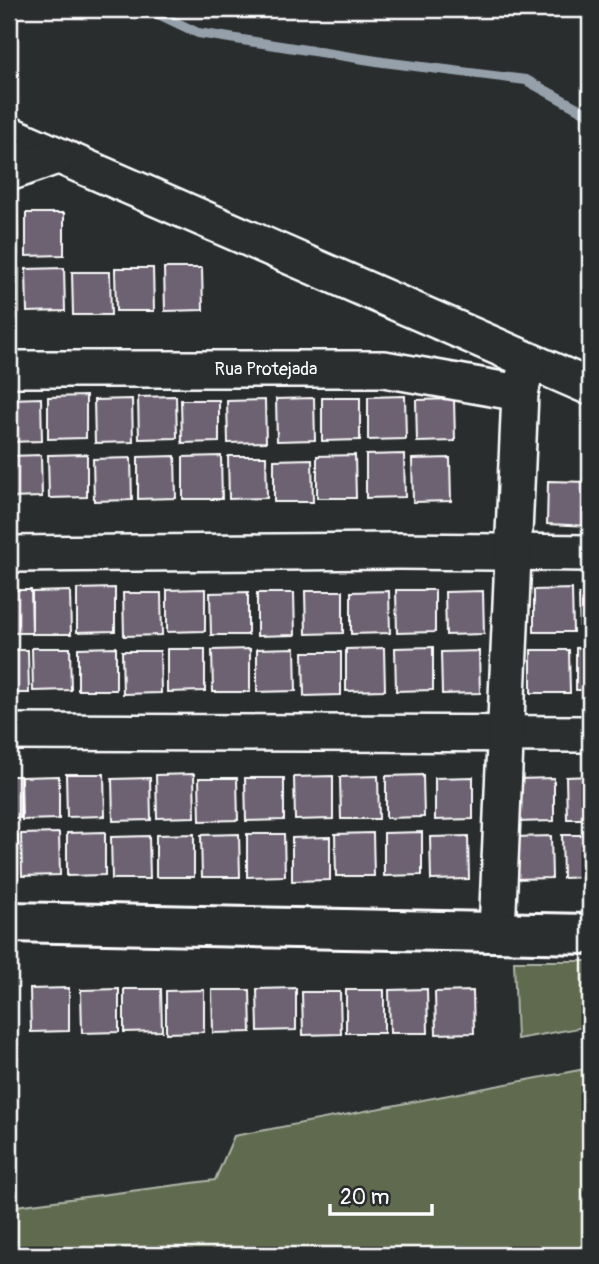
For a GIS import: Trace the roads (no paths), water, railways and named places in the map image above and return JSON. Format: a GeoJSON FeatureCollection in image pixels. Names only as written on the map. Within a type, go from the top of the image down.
{"type":"FeatureCollection","features":[{"type":"Feature","properties":{"kind":"street"},"geometry":{"type":"LineString","coordinates":[[9,134],[524,377],[590,387]]}},
{"type":"Feature","properties":{"kind":"street"},"geometry":{"type":"LineString","coordinates":[[9,173],[57,156]]}},
{"type":"Feature","properties":{"kind":"street","name":"Rua Protejada"},"geometry":{"type":"LineString","coordinates":[[9,369],[384,369],[524,377]]}},
{"type":"Feature","properties":{"kind":"street"},"geometry":{"type":"LineString","coordinates":[[497,932],[513,552],[524,377]]}},
{"type":"Feature","properties":{"kind":"street"},"geometry":{"type":"LineString","coordinates":[[9,554],[399,551],[590,553]]}},
{"type":"Feature","properties":{"kind":"street"},"geometry":{"type":"LineString","coordinates":[[9,732],[590,734]]}},
{"type":"Feature","properties":{"kind":"street"},"geometry":{"type":"LineString","coordinates":[[9,922],[590,934]]}},
{"type":"Feature","properties":{"kind":"waterway"},"geometry":{"type":"LineString","coordinates":[[148,9],[198,33],[383,62],[526,80],[590,115]]}}]}
